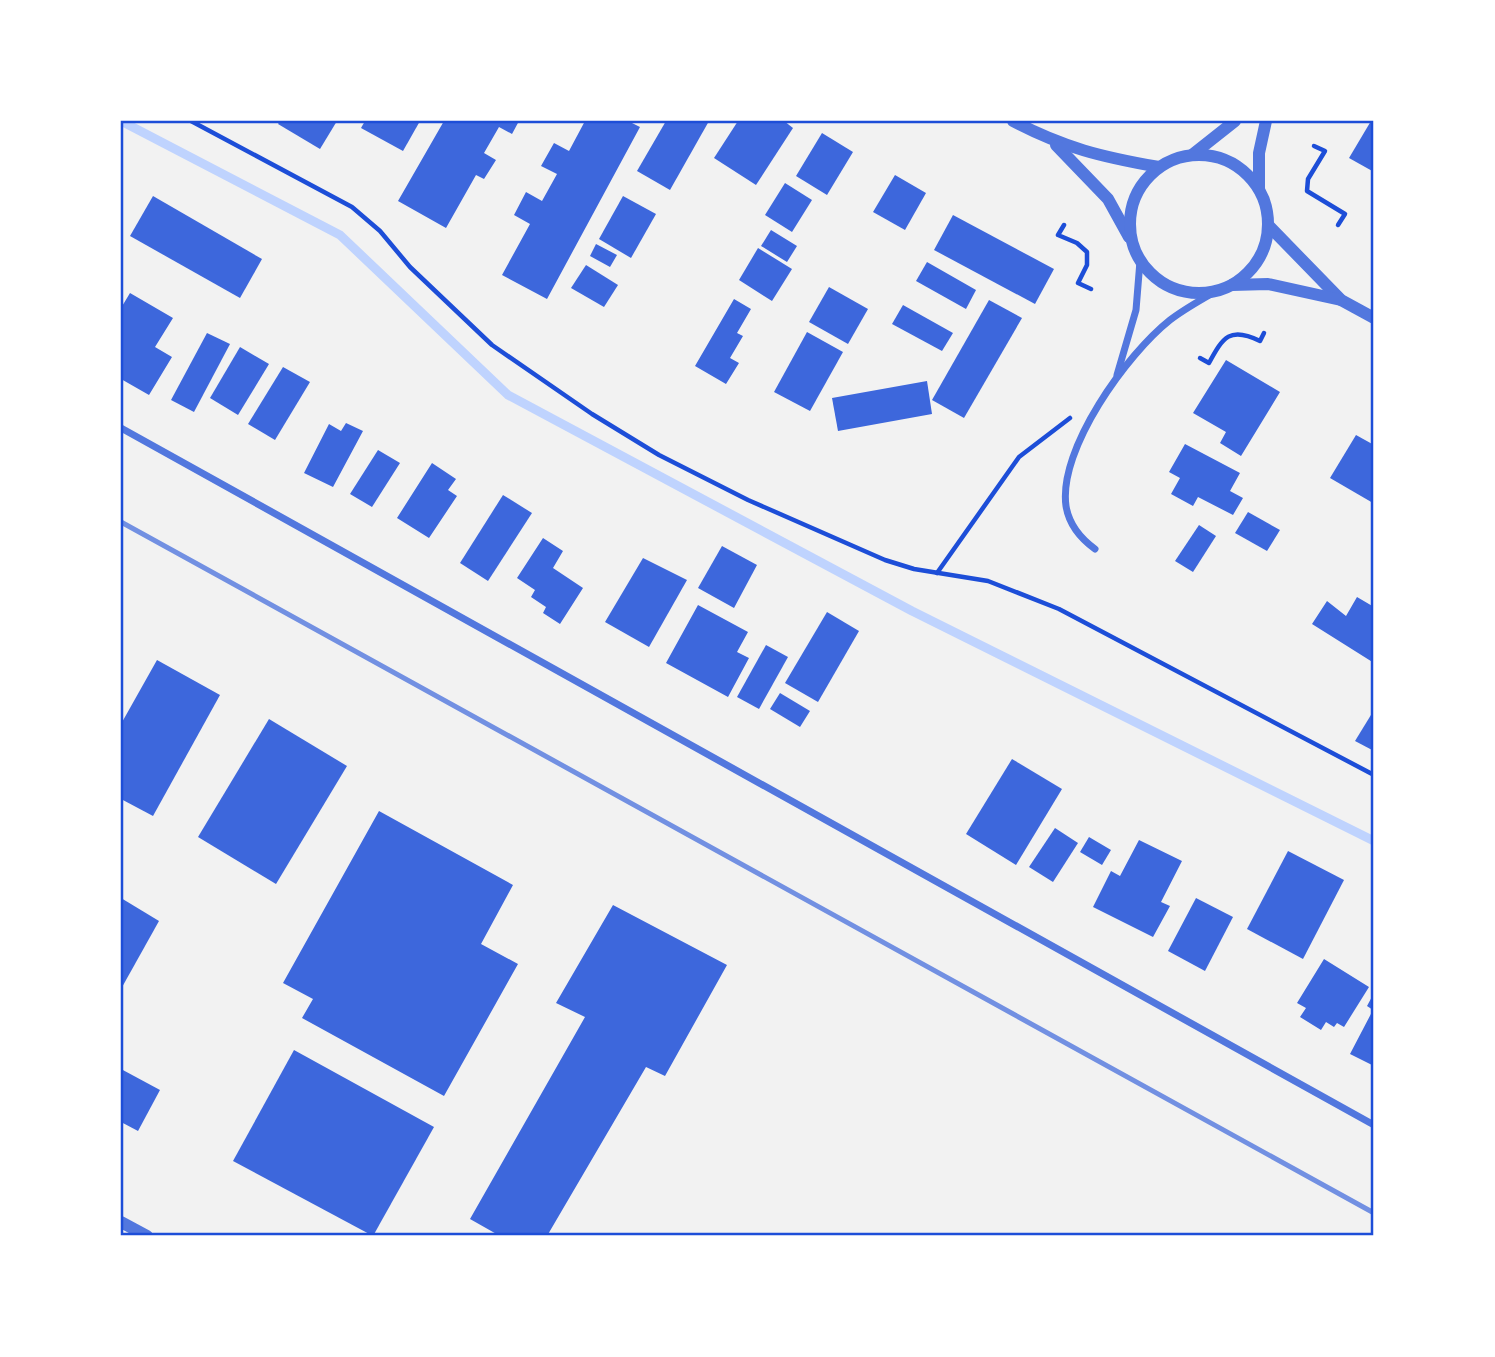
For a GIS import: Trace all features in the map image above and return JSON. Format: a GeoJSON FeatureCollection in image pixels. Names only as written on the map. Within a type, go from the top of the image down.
{"type":"FeatureCollection","features":[{"type":"Feature","properties":{"kind":"street"},"geometry":{"type":"LineString","coordinates":[[1013,121],[1053,142],[1082,152],[1159,167]]}},
{"type":"Feature","properties":{"kind":"street"},"geometry":{"type":"LineString","coordinates":[[1131,242],[1129,220],[1134,200],[1144,182],[1159,167],[1191,155],[1235,121]]}},
{"type":"Feature","properties":{"kind":"street"},"geometry":{"type":"LineString","coordinates":[[1259,189],[1259,153],[1266,121]]}},
{"type":"Feature","properties":{"kind":"street"},"geometry":{"type":"LineString","coordinates":[[1053,142],[1108,200],[1140,261],[1154,277],[1173,288],[1194,293],[1216,291]]}},
{"type":"Feature","properties":{"kind":"street"},"geometry":{"type":"LineString","coordinates":[[1191,155],[1211,155],[1230,162],[1247,173],[1259,189],[1266,206],[1268,225],[1259,260],[1232,285]]}},
{"type":"Feature","properties":{"kind":"street"},"geometry":{"type":"LineString","coordinates":[[1268,225],[1341,300]]}},
{"type":"Feature","properties":{"kind":"street"},"geometry":{"type":"LineString","coordinates":[[1116,379],[1136,310],[1140,261]]}},
{"type":"Feature","properties":{"kind":"street"},"geometry":{"type":"LineString","coordinates":[[1095,549],[1082,538],[1070,520],[1065,489],[1070,464],[1116,379],[1170,320],[1216,291],[1232,285],[1268,284],[1341,300],[1374,318]]}},
{"type":"Feature","properties":{"kind":"street"},"geometry":{"type":"LineString","coordinates":[[121,428],[1374,1125]]}},
{"type":"Feature","properties":{"kind":"street"},"geometry":{"type":"LineString","coordinates":[[121,1222],[147,1236]]}},
{"type":"Feature","properties":{"kind":"path"},"geometry":{"type":"LineString","coordinates":[[191,121],[352,206],[380,231],[410,267],[492,345],[635,441],[748,500],[836,540],[902,566],[988,581],[1059,609],[1374,775]]}},
{"type":"Feature","properties":{"kind":"path"},"geometry":{"type":"LineString","coordinates":[[1314,146],[1325,151],[1308,179],[1307,191],[1345,214],[1338,225]]}},
{"type":"Feature","properties":{"kind":"path"},"geometry":{"type":"LineString","coordinates":[[1064,225],[1058,235],[1077,243],[1087,252],[1087,265],[1078,284],[1091,289]]}},
{"type":"Feature","properties":{"kind":"path"},"geometry":{"type":"LineString","coordinates":[[1200,358],[1209,363],[1220,342],[1233,334],[1242,334],[1260,341],[1264,333]]}},
{"type":"Feature","properties":{"kind":"path"},"geometry":{"type":"LineString","coordinates":[[937,573],[1019,457],[1068,420],[1104,398]]}},
{"type":"Feature","properties":{"kind":"building"},"geometry":{"type":"Polygon","coordinates":[[[280,121],[337,121],[320,149],[278,124],[280,121]]]}},
{"type":"Feature","properties":{"kind":"building"},"geometry":{"type":"Polygon","coordinates":[[[365,121],[420,121],[403,151],[361,128],[365,121]]]}},
{"type":"Feature","properties":{"kind":"building"},"geometry":{"type":"Polygon","coordinates":[[[444,121],[519,121],[512,134],[499,127],[484,153],[496,160],[484,179],[476,175],[446,228],[398,201],[444,121]]]}},
{"type":"Feature","properties":{"kind":"building"},"geometry":{"type":"Polygon","coordinates":[[[585,121],[628,121],[640,127],[547,299],[502,275],[530,224],[514,215],[526,192],[542,201],[557,174],[541,166],[554,143],[569,151],[585,121]]]}},
{"type":"Feature","properties":{"kind":"building"},"geometry":{"type":"Polygon","coordinates":[[[666,121],[709,121],[670,190],[637,171],[666,121]]]}},
{"type":"Feature","properties":{"kind":"building"},"geometry":{"type":"Polygon","coordinates":[[[738,121],[784,121],[793,128],[756,185],[714,158],[738,121]]]}},
{"type":"Feature","properties":{"kind":"building"},"geometry":{"type":"Polygon","coordinates":[[[1371,121],[1374,121],[1374,172],[1349,158],[1371,121]]]}},
{"type":"Feature","properties":{"kind":"building"},"geometry":{"type":"Polygon","coordinates":[[[822,133],[853,152],[827,195],[796,176],[822,133]]]}},
{"type":"Feature","properties":{"kind":"building"},"geometry":{"type":"Polygon","coordinates":[[[895,175],[926,193],[905,230],[873,212],[895,175]]]}},
{"type":"Feature","properties":{"kind":"building"},"geometry":{"type":"Polygon","coordinates":[[[785,183],[812,200],[792,232],[765,215],[785,183]]]}},
{"type":"Feature","properties":{"kind":"building"},"geometry":{"type":"Polygon","coordinates":[[[153,196],[262,259],[240,298],[130,236],[153,196]]]}},
{"type":"Feature","properties":{"kind":"building"},"geometry":{"type":"Polygon","coordinates":[[[623,196],[656,214],[631,258],[599,239],[623,196]]]}},
{"type":"Feature","properties":{"kind":"building"},"geometry":{"type":"Polygon","coordinates":[[[953,215],[1054,269],[1035,304],[934,250],[953,215]]]}},
{"type":"Feature","properties":{"kind":"building"},"geometry":{"type":"Polygon","coordinates":[[[771,230],[797,246],[787,262],[761,246],[771,230]]]}},
{"type":"Feature","properties":{"kind":"building"},"geometry":{"type":"Polygon","coordinates":[[[596,244],[617,255],[610,267],[590,256],[596,244]]]}},
{"type":"Feature","properties":{"kind":"building"},"geometry":{"type":"Polygon","coordinates":[[[758,248],[792,269],[772,301],[739,280],[758,248]]]}},
{"type":"Feature","properties":{"kind":"building"},"geometry":{"type":"Polygon","coordinates":[[[927,262],[976,290],[966,309],[916,281],[927,262]]]}},
{"type":"Feature","properties":{"kind":"building"},"geometry":{"type":"Polygon","coordinates":[[[586,265],[618,285],[604,307],[571,288],[586,265]]]}},
{"type":"Feature","properties":{"kind":"building"},"geometry":{"type":"Polygon","coordinates":[[[829,287],[868,309],[848,344],[809,322],[829,287]]]}},
{"type":"Feature","properties":{"kind":"building"},"geometry":{"type":"Polygon","coordinates":[[[130,293],[173,318],[155,347],[172,357],[149,395],[121,379],[121,308],[130,293]]]}},
{"type":"Feature","properties":{"kind":"building"},"geometry":{"type":"Polygon","coordinates":[[[734,299],[751,309],[737,333],[743,336],[730,358],[739,363],[726,384],[695,366],[734,299]]]}},
{"type":"Feature","properties":{"kind":"building"},"geometry":{"type":"Polygon","coordinates":[[[989,300],[1022,318],[964,418],[932,400],[989,300]]]}},
{"type":"Feature","properties":{"kind":"building"},"geometry":{"type":"Polygon","coordinates":[[[903,305],[953,333],[942,351],[892,324],[903,305]]]}},
{"type":"Feature","properties":{"kind":"building"},"geometry":{"type":"Polygon","coordinates":[[[807,332],[843,352],[810,411],[774,392],[807,332]]]}},
{"type":"Feature","properties":{"kind":"building"},"geometry":{"type":"Polygon","coordinates":[[[207,333],[230,344],[194,412],[171,400],[207,333]]]}},
{"type":"Feature","properties":{"kind":"building"},"geometry":{"type":"Polygon","coordinates":[[[240,347],[269,364],[238,415],[210,398],[240,347]]]}},
{"type":"Feature","properties":{"kind":"building"},"geometry":{"type":"Polygon","coordinates":[[[1226,360],[1280,392],[1241,456],[1220,443],[1226,432],[1193,413],[1226,360]]]}},
{"type":"Feature","properties":{"kind":"building"},"geometry":{"type":"Polygon","coordinates":[[[283,367],[310,382],[275,440],[248,424],[283,367]]]}},
{"type":"Feature","properties":{"kind":"building"},"geometry":{"type":"Polygon","coordinates":[[[927,381],[932,414],[838,431],[832,398],[927,381]]]}},
{"type":"Feature","properties":{"kind":"building"},"geometry":{"type":"Polygon","coordinates":[[[346,423],[363,431],[333,487],[304,473],[329,424],[341,431],[346,423]]]}},
{"type":"Feature","properties":{"kind":"building"},"geometry":{"type":"Polygon","coordinates":[[[1356,435],[1374,445],[1373,503],[1330,478],[1356,435]]]}},
{"type":"Feature","properties":{"kind":"building"},"geometry":{"type":"Polygon","coordinates":[[[1185,444],[1240,473],[1230,491],[1243,498],[1233,515],[1198,497],[1193,506],[1171,494],[1180,478],[1169,472],[1185,444]]]}},
{"type":"Feature","properties":{"kind":"building"},"geometry":{"type":"Polygon","coordinates":[[[378,450],[400,463],[372,507],[350,494],[378,450]]]}},
{"type":"Feature","properties":{"kind":"building"},"geometry":{"type":"Polygon","coordinates":[[[432,463],[456,479],[448,490],[457,496],[429,538],[397,518],[432,463]]]}},
{"type":"Feature","properties":{"kind":"building"},"geometry":{"type":"Polygon","coordinates":[[[503,495],[532,513],[488,581],[460,563],[503,495]]]}},
{"type":"Feature","properties":{"kind":"building"},"geometry":{"type":"Polygon","coordinates":[[[1248,512],[1280,530],[1267,551],[1235,533],[1248,512]]]}},
{"type":"Feature","properties":{"kind":"building"},"geometry":{"type":"Polygon","coordinates":[[[1199,525],[1216,536],[1193,572],[1175,561],[1199,525]]]}},
{"type":"Feature","properties":{"kind":"building"},"geometry":{"type":"Polygon","coordinates":[[[543,538],[563,551],[553,568],[583,588],[560,624],[543,613],[546,607],[531,597],[535,590],[517,578],[543,538]]]}},
{"type":"Feature","properties":{"kind":"building"},"geometry":{"type":"Polygon","coordinates":[[[722,546],[757,565],[734,608],[698,588],[722,546]]]}},
{"type":"Feature","properties":{"kind":"building"},"geometry":{"type":"Polygon","coordinates":[[[643,558],[687,580],[649,647],[605,622],[643,558]]]}},
{"type":"Feature","properties":{"kind":"building"},"geometry":{"type":"Polygon","coordinates":[[[1357,597],[1374,607],[1374,663],[1312,624],[1327,601],[1346,616],[1357,597]]]}},
{"type":"Feature","properties":{"kind":"building"},"geometry":{"type":"Polygon","coordinates":[[[698,605],[748,632],[737,652],[749,658],[728,697],[666,663],[698,605]]]}},
{"type":"Feature","properties":{"kind":"building"},"geometry":{"type":"Polygon","coordinates":[[[827,612],[859,631],[818,702],[785,683],[827,612]]]}},
{"type":"Feature","properties":{"kind":"building"},"geometry":{"type":"Polygon","coordinates":[[[766,645],[788,657],[759,709],[737,697],[766,645]]]}},
{"type":"Feature","properties":{"kind":"building"},"geometry":{"type":"Polygon","coordinates":[[[157,660],[220,695],[153,816],[121,799],[121,724],[157,660]]]}},
{"type":"Feature","properties":{"kind":"building"},"geometry":{"type":"Polygon","coordinates":[[[780,693],[810,711],[800,727],[770,709],[780,693]]]}},
{"type":"Feature","properties":{"kind":"building"},"geometry":{"type":"Polygon","coordinates":[[[1374,710],[1374,751],[1355,741],[1374,710]]]}},
{"type":"Feature","properties":{"kind":"building"},"geometry":{"type":"Polygon","coordinates":[[[269,719],[347,766],[276,884],[198,837],[269,719]]]}},
{"type":"Feature","properties":{"kind":"building"},"geometry":{"type":"Polygon","coordinates":[[[1012,759],[1062,789],[1016,865],[966,834],[1012,759]]]}},
{"type":"Feature","properties":{"kind":"building"},"geometry":{"type":"Polygon","coordinates":[[[379,811],[513,885],[481,944],[518,964],[444,1096],[302,1018],[313,999],[283,983],[379,811]]]}},
{"type":"Feature","properties":{"kind":"building"},"geometry":{"type":"Polygon","coordinates":[[[1055,828],[1078,843],[1053,882],[1029,867],[1055,828]]]}},
{"type":"Feature","properties":{"kind":"building"},"geometry":{"type":"Polygon","coordinates":[[[1089,837],[1111,850],[1102,865],[1080,852],[1089,837]]]}},
{"type":"Feature","properties":{"kind":"building"},"geometry":{"type":"Polygon","coordinates":[[[1139,840],[1182,861],[1161,902],[1170,906],[1153,937],[1093,907],[1111,871],[1120,876],[1139,840]]]}},
{"type":"Feature","properties":{"kind":"building"},"geometry":{"type":"Polygon","coordinates":[[[1288,851],[1344,880],[1303,959],[1247,929],[1288,851]]]}},
{"type":"Feature","properties":{"kind":"building"},"geometry":{"type":"Polygon","coordinates":[[[121,898],[159,921],[121,989],[121,898]]]}},
{"type":"Feature","properties":{"kind":"building"},"geometry":{"type":"Polygon","coordinates":[[[1196,898],[1233,917],[1205,971],[1168,951],[1196,898]]]}},
{"type":"Feature","properties":{"kind":"building"},"geometry":{"type":"Polygon","coordinates":[[[613,905],[727,965],[665,1076],[646,1067],[547,1236],[500,1236],[470,1219],[585,1017],[556,1003],[613,905]]]}},
{"type":"Feature","properties":{"kind":"building"},"geometry":{"type":"Polygon","coordinates":[[[1324,959],[1369,987],[1344,1027],[1337,1023],[1334,1027],[1326,1022],[1321,1030],[1300,1017],[1306,1008],[1297,1003],[1324,959]]]}},
{"type":"Feature","properties":{"kind":"building"},"geometry":{"type":"Polygon","coordinates":[[[1374,993],[1374,1066],[1350,1054],[1373,1010],[1367,1006],[1374,993]]]}},
{"type":"Feature","properties":{"kind":"building"},"geometry":{"type":"Polygon","coordinates":[[[294,1050],[434,1127],[373,1236],[233,1161],[294,1050]]]}},
{"type":"Feature","properties":{"kind":"building"},"geometry":{"type":"Polygon","coordinates":[[[121,1069],[160,1090],[138,1131],[121,1122],[121,1069]]]}},
{"type":"Feature","properties":{"kind":"waterway"},"geometry":{"type":"LineString","coordinates":[[121,121],[340,235],[508,395],[912,611],[1374,841]]}},
{"type":"Feature","properties":{"kind":"railway"},"geometry":{"type":"LineString","coordinates":[[121,522],[1374,1213]]}}]}
